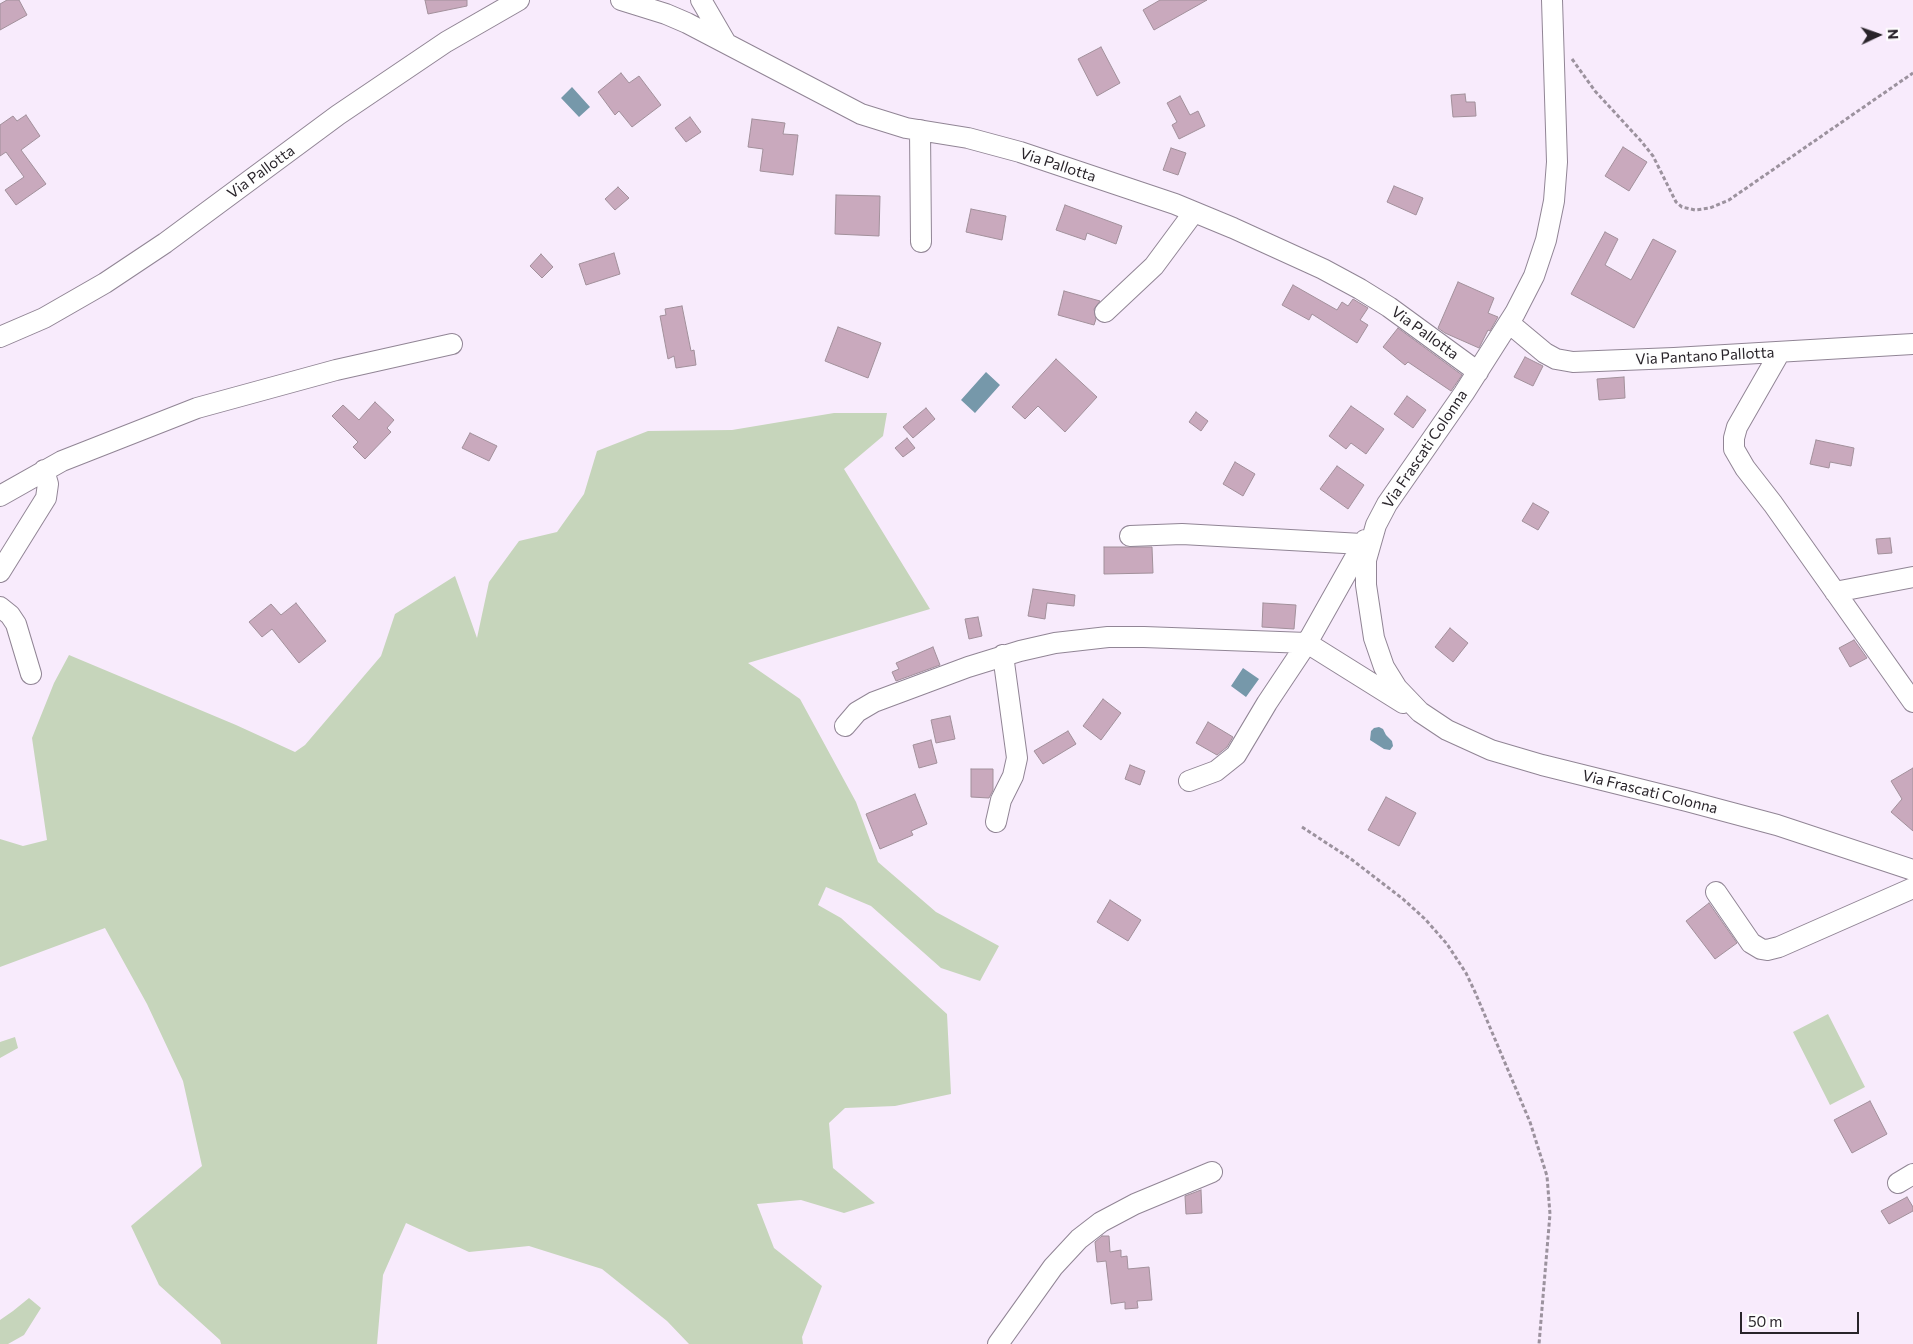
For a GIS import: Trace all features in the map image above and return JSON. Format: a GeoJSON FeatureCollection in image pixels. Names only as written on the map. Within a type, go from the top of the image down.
{"type":"FeatureCollection","features":[{"type":"Feature","properties":{"kind":"street","name":"Via Pallotta"},"geometry":{"type":"LineString","coordinates":[[0,337],[44,318],[105,284],[165,243],[338,115],[446,42],[519,0]]}},
{"type":"Feature","properties":{"kind":"street","name":"Via Pallotta"},"geometry":{"type":"LineString","coordinates":[[621,0],[666,14],[726,43],[853,111],[887,123],[968,138],[1006,148],[1194,212],[1351,283],[1389,306],[1478,372]]}},
{"type":"Feature","properties":{"kind":"street"},"geometry":{"type":"LineString","coordinates":[[702,0],[726,43]]}},
{"type":"Feature","properties":{"kind":"street","name":"Via Frascati Colonna"},"geometry":{"type":"LineString","coordinates":[[1552,0],[1558,139],[1554,196],[1541,260],[1530,285],[1509,323],[1478,372],[1387,504],[1376,526],[1366,560],[1366,585],[1374,638],[1384,667],[1396,688],[1420,712],[1447,730],[1491,750],[1523,760],[1746,817],[1815,837],[1913,870]]}},
{"type":"Feature","properties":{"kind":"street"},"geometry":{"type":"LineString","coordinates":[[920,130],[921,242]]}},
{"type":"Feature","properties":{"kind":"street"},"geometry":{"type":"LineString","coordinates":[[1105,312],[1154,266],[1194,212]]}},
{"type":"Feature","properties":{"kind":"street","name":"Via Pantano Pallotta"},"geometry":{"type":"LineString","coordinates":[[1509,323],[1556,359],[1573,362],[1913,344]]}},
{"type":"Feature","properties":{"kind":"street"},"geometry":{"type":"LineString","coordinates":[[0,496],[62,461],[122,436],[213,403],[336,370],[452,344]]}},
{"type":"Feature","properties":{"kind":"street"},"geometry":{"type":"LineString","coordinates":[[1780,352],[1737,427],[1734,449],[1745,468],[1913,702]]}},
{"type":"Feature","properties":{"kind":"street"},"geometry":{"type":"LineString","coordinates":[[0,572],[46,498],[48,484],[44,470]]}},
{"type":"Feature","properties":{"kind":"street"},"geometry":{"type":"LineString","coordinates":[[1189,781],[1216,771],[1236,755],[1307,643],[1362,544],[1387,504]]}},
{"type":"Feature","properties":{"kind":"street"},"geometry":{"type":"LineString","coordinates":[[1130,536],[1182,534],[1362,544]]}},
{"type":"Feature","properties":{"kind":"street"},"geometry":{"type":"LineString","coordinates":[[1835,592],[1913,577]]}},
{"type":"Feature","properties":{"kind":"street"},"geometry":{"type":"LineString","coordinates":[[0,607],[10,615],[16,624],[31,674]]}},
{"type":"Feature","properties":{"kind":"street"},"geometry":{"type":"LineString","coordinates":[[845,726],[852,716],[866,705],[1004,655],[1055,643],[1108,637],[1144,636],[1307,643],[1447,730]]}},
{"type":"Feature","properties":{"kind":"street"},"geometry":{"type":"LineString","coordinates":[[996,822],[1001,800],[1013,776],[1016,758],[1004,655]]}},
{"type":"Feature","properties":{"kind":"street"},"geometry":{"type":"LineString","coordinates":[[1716,892],[1751,943],[1767,950],[1779,947],[1913,888]]}},
{"type":"Feature","properties":{"kind":"street"},"geometry":{"type":"LineString","coordinates":[[998,1344],[1053,1268],[1079,1238],[1101,1222],[1135,1204],[1212,1172]]}},
{"type":"Feature","properties":{"kind":"path"},"geometry":{"type":"LineString","coordinates":[[1569,52],[1594,91],[1641,141],[1652,156],[1676,202],[1682,207],[1695,210],[1710,208],[1729,200],[1913,73]]}},
{"type":"Feature","properties":{"kind":"path"},"geometry":{"type":"LineString","coordinates":[[1302,827],[1351,859],[1403,899],[1425,919],[1447,944],[1466,973],[1475,992],[1530,1122],[1546,1176],[1550,1214],[1539,1344]]}},
{"type":"Feature","properties":{"kind":"green space"},"geometry":{"type":"Polygon","coordinates":[[[834,413],[887,413],[883,436],[844,469],[930,609],[748,663],[800,699],[856,802],[878,862],[936,912],[999,946],[980,981],[941,968],[871,906],[826,887],[818,905],[841,918],[947,1014],[951,1094],[895,1106],[845,1108],[829,1123],[833,1168],[875,1203],[844,1213],[801,1200],[757,1204],[774,1248],[822,1286],[802,1337],[803,1344],[689,1344],[667,1321],[602,1269],[529,1246],[469,1252],[406,1223],[383,1275],[377,1344],[221,1344],[220,1340],[159,1285],[131,1226],[202,1166],[183,1081],[147,1004],[105,928],[0,967],[0,839],[23,846],[47,840],[32,738],[54,683],[69,655],[236,725],[295,752],[305,745],[381,656],[395,614],[455,576],[477,638],[489,582],[519,541],[557,532],[584,494],[597,451],[648,431],[732,430],[834,413]]]}},
{"type":"Feature","properties":{"kind":"green space"},"geometry":{"type":"Polygon","coordinates":[[[1828,1014],[1865,1087],[1830,1105],[1793,1032],[1828,1014]]]}},
{"type":"Feature","properties":{"kind":"green space"},"geometry":{"type":"Polygon","coordinates":[[[15,1037],[18,1048],[0,1058],[0,1042],[15,1037]]]}},
{"type":"Feature","properties":{"kind":"green space"},"geometry":{"type":"Polygon","coordinates":[[[29,1298],[41,1308],[24,1335],[8,1344],[0,1344],[0,1320],[29,1298]]]}},
{"type":"Feature","properties":{"kind":"water"},"geometry":{"type":"Polygon","coordinates":[[[572,87],[590,107],[579,117],[561,98],[572,87]]]}},
{"type":"Feature","properties":{"kind":"water"},"geometry":{"type":"Polygon","coordinates":[[[986,372],[1000,385],[975,413],[961,400],[986,372]]]}},
{"type":"Feature","properties":{"kind":"water"},"geometry":{"type":"Polygon","coordinates":[[[1243,668],[1259,679],[1246,697],[1231,686],[1243,668]]]}},
{"type":"Feature","properties":{"kind":"water"},"geometry":{"type":"Polygon","coordinates":[[[1379,727],[1383,729],[1392,741],[1393,746],[1390,750],[1384,749],[1370,740],[1371,731],[1379,727]]]}},
{"type":"Feature","properties":{"kind":"building"},"geometry":{"type":"Polygon","coordinates":[[[7,0],[19,0],[27,15],[0,30],[0,4],[7,0]]]}},
{"type":"Feature","properties":{"kind":"building"},"geometry":{"type":"Polygon","coordinates":[[[425,0],[467,0],[467,6],[428,14],[425,0]]]}},
{"type":"Feature","properties":{"kind":"building"},"geometry":{"type":"Polygon","coordinates":[[[1160,0],[1207,0],[1154,30],[1143,10],[1160,0]]]}},
{"type":"Feature","properties":{"kind":"building"},"geometry":{"type":"Polygon","coordinates":[[[1101,47],[1120,83],[1097,96],[1078,59],[1101,47]]]}},
{"type":"Feature","properties":{"kind":"building"},"geometry":{"type":"Polygon","coordinates":[[[621,73],[629,83],[639,76],[661,105],[632,127],[619,111],[615,115],[598,92],[621,73]]]}},
{"type":"Feature","properties":{"kind":"building"},"geometry":{"type":"Polygon","coordinates":[[[1465,94],[1466,102],[1475,102],[1476,116],[1453,117],[1451,95],[1465,94]]]}},
{"type":"Feature","properties":{"kind":"building"},"geometry":{"type":"Polygon","coordinates":[[[1180,96],[1190,115],[1198,111],[1205,126],[1179,139],[1172,125],[1177,122],[1167,103],[1180,96]]]}},
{"type":"Feature","properties":{"kind":"building"},"geometry":{"type":"Polygon","coordinates":[[[26,115],[40,136],[21,150],[46,184],[16,205],[5,190],[24,177],[6,152],[0,156],[0,125],[13,116],[17,121],[26,115]]]}},
{"type":"Feature","properties":{"kind":"building"},"geometry":{"type":"Polygon","coordinates":[[[690,117],[701,132],[686,142],[675,128],[690,117]]]}},
{"type":"Feature","properties":{"kind":"building"},"geometry":{"type":"Polygon","coordinates":[[[752,119],[785,123],[783,134],[798,135],[793,175],[760,171],[763,149],[748,147],[752,119]]]}},
{"type":"Feature","properties":{"kind":"building"},"geometry":{"type":"Polygon","coordinates":[[[1623,147],[1647,162],[1629,191],[1605,176],[1623,147]]]}},
{"type":"Feature","properties":{"kind":"building"},"geometry":{"type":"Polygon","coordinates":[[[1171,148],[1186,153],[1178,175],[1163,170],[1171,148]]]}},
{"type":"Feature","properties":{"kind":"building"},"geometry":{"type":"Polygon","coordinates":[[[1394,186],[1423,198],[1416,215],[1387,202],[1394,186]]]}},
{"type":"Feature","properties":{"kind":"building"},"geometry":{"type":"Polygon","coordinates":[[[618,187],[629,198],[615,210],[605,199],[618,187]]]}},
{"type":"Feature","properties":{"kind":"building"},"geometry":{"type":"Polygon","coordinates":[[[836,195],[880,196],[879,236],[835,234],[836,195]]]}},
{"type":"Feature","properties":{"kind":"building"},"geometry":{"type":"Polygon","coordinates":[[[1065,205],[1122,226],[1116,244],[1087,233],[1085,240],[1056,230],[1065,205]]]}},
{"type":"Feature","properties":{"kind":"building"},"geometry":{"type":"Polygon","coordinates":[[[971,209],[1006,216],[1002,240],[966,232],[971,209]]]}},
{"type":"Feature","properties":{"kind":"building"},"geometry":{"type":"Polygon","coordinates":[[[1605,232],[1618,239],[1605,265],[1631,280],[1653,239],[1676,251],[1634,328],[1571,294],[1605,232]]]}},
{"type":"Feature","properties":{"kind":"building"},"geometry":{"type":"Polygon","coordinates":[[[614,253],[620,274],[586,285],[579,264],[614,253]]]}},
{"type":"Feature","properties":{"kind":"building"},"geometry":{"type":"Polygon","coordinates":[[[541,254],[553,267],[542,278],[530,266],[541,254]]]}},
{"type":"Feature","properties":{"kind":"building"},"geometry":{"type":"Polygon","coordinates":[[[1458,282],[1494,298],[1488,313],[1498,317],[1490,331],[1488,330],[1479,348],[1438,328],[1458,282]]]}},
{"type":"Feature","properties":{"kind":"building"},"geometry":{"type":"Polygon","coordinates":[[[1293,285],[1337,310],[1342,302],[1348,306],[1353,299],[1368,308],[1360,320],[1368,325],[1357,343],[1312,314],[1309,320],[1282,305],[1293,285]]]}},
{"type":"Feature","properties":{"kind":"building"},"geometry":{"type":"Polygon","coordinates":[[[1064,291],[1100,301],[1094,309],[1096,319],[1094,325],[1058,315],[1064,291]]]}},
{"type":"Feature","properties":{"kind":"building"},"geometry":{"type":"Polygon","coordinates":[[[682,306],[691,351],[694,350],[696,365],[676,368],[674,356],[668,359],[660,316],[666,315],[665,309],[682,306]]]}},
{"type":"Feature","properties":{"kind":"building"},"geometry":{"type":"Polygon","coordinates":[[[838,327],[881,343],[868,378],[825,361],[838,327]]]}},
{"type":"Feature","properties":{"kind":"building"},"geometry":{"type":"Polygon","coordinates":[[[1398,328],[1462,375],[1451,391],[1408,362],[1405,365],[1383,347],[1398,328]]]}},
{"type":"Feature","properties":{"kind":"building"},"geometry":{"type":"Polygon","coordinates":[[[1525,357],[1543,366],[1533,386],[1514,377],[1525,357]]]}},
{"type":"Feature","properties":{"kind":"building"},"geometry":{"type":"Polygon","coordinates":[[[1056,359],[1097,397],[1065,432],[1038,406],[1025,419],[1012,407],[1056,359]]]}},
{"type":"Feature","properties":{"kind":"building"},"geometry":{"type":"Polygon","coordinates":[[[1624,377],[1625,398],[1599,400],[1597,379],[1624,377]]]}},
{"type":"Feature","properties":{"kind":"building"},"geometry":{"type":"Polygon","coordinates":[[[1407,396],[1426,410],[1413,428],[1394,414],[1407,396]]]}},
{"type":"Feature","properties":{"kind":"building"},"geometry":{"type":"Polygon","coordinates":[[[375,402],[394,420],[387,428],[391,432],[365,459],[353,447],[358,442],[332,416],[343,405],[359,420],[375,402]]]}},
{"type":"Feature","properties":{"kind":"building"},"geometry":{"type":"Polygon","coordinates":[[[1351,406],[1384,429],[1366,454],[1351,443],[1346,449],[1329,436],[1351,406]]]}},
{"type":"Feature","properties":{"kind":"building"},"geometry":{"type":"Polygon","coordinates":[[[926,408],[935,419],[913,438],[903,427],[926,408]]]}},
{"type":"Feature","properties":{"kind":"building"},"geometry":{"type":"Polygon","coordinates":[[[1196,412],[1208,421],[1201,431],[1189,422],[1196,412]]]}},
{"type":"Feature","properties":{"kind":"building"},"geometry":{"type":"Polygon","coordinates":[[[470,433],[497,446],[489,461],[462,448],[470,433]]]}},
{"type":"Feature","properties":{"kind":"building"},"geometry":{"type":"Polygon","coordinates":[[[907,438],[915,448],[903,457],[895,448],[907,438]]]}},
{"type":"Feature","properties":{"kind":"building"},"geometry":{"type":"Polygon","coordinates":[[[1816,440],[1854,448],[1851,466],[1830,462],[1829,468],[1810,464],[1816,440]]]}},
{"type":"Feature","properties":{"kind":"building"},"geometry":{"type":"Polygon","coordinates":[[[1235,462],[1255,474],[1243,496],[1223,484],[1235,462]]]}},
{"type":"Feature","properties":{"kind":"building"},"geometry":{"type":"Polygon","coordinates":[[[1337,466],[1364,485],[1348,509],[1320,489],[1337,466]]]}},
{"type":"Feature","properties":{"kind":"building"},"geometry":{"type":"Polygon","coordinates":[[[1533,503],[1549,512],[1538,530],[1522,521],[1533,503]]]}},
{"type":"Feature","properties":{"kind":"building"},"geometry":{"type":"Polygon","coordinates":[[[1890,538],[1892,553],[1878,554],[1876,539],[1890,538]]]}},
{"type":"Feature","properties":{"kind":"building"},"geometry":{"type":"Polygon","coordinates":[[[1104,547],[1152,547],[1153,573],[1104,574],[1104,547]]]}},
{"type":"Feature","properties":{"kind":"building"},"geometry":{"type":"Polygon","coordinates":[[[1033,589],[1075,595],[1074,606],[1047,603],[1045,619],[1028,616],[1033,589]]]}},
{"type":"Feature","properties":{"kind":"building"},"geometry":{"type":"Polygon","coordinates":[[[296,603],[326,641],[299,663],[272,629],[262,637],[249,622],[271,604],[281,615],[296,603]]]}},
{"type":"Feature","properties":{"kind":"building"},"geometry":{"type":"Polygon","coordinates":[[[1263,603],[1296,605],[1294,629],[1262,627],[1263,603]]]}},
{"type":"Feature","properties":{"kind":"building"},"geometry":{"type":"Polygon","coordinates":[[[978,617],[982,636],[969,639],[965,619],[978,617]]]}},
{"type":"Feature","properties":{"kind":"building"},"geometry":{"type":"Polygon","coordinates":[[[1450,628],[1468,643],[1453,662],[1435,647],[1450,628]]]}},
{"type":"Feature","properties":{"kind":"building"},"geometry":{"type":"Polygon","coordinates":[[[1854,640],[1867,658],[1850,667],[1839,648],[1854,640]]]}},
{"type":"Feature","properties":{"kind":"building"},"geometry":{"type":"Polygon","coordinates":[[[933,647],[940,665],[896,681],[892,672],[899,669],[896,663],[933,647]]]}},
{"type":"Feature","properties":{"kind":"building"},"geometry":{"type":"Polygon","coordinates":[[[1103,699],[1121,713],[1101,740],[1083,726],[1103,699]]]}},
{"type":"Feature","properties":{"kind":"building"},"geometry":{"type":"Polygon","coordinates":[[[950,716],[955,739],[936,743],[931,720],[950,716]]]}},
{"type":"Feature","properties":{"kind":"building"},"geometry":{"type":"Polygon","coordinates":[[[1208,722],[1233,737],[1227,747],[1217,755],[1196,743],[1208,722]]]}},
{"type":"Feature","properties":{"kind":"building"},"geometry":{"type":"Polygon","coordinates":[[[1068,731],[1076,744],[1043,764],[1034,751],[1068,731]]]}},
{"type":"Feature","properties":{"kind":"building"},"geometry":{"type":"Polygon","coordinates":[[[931,740],[937,763],[919,768],[913,745],[931,740]]]}},
{"type":"Feature","properties":{"kind":"building"},"geometry":{"type":"Polygon","coordinates":[[[1130,765],[1145,771],[1140,785],[1125,779],[1130,765]]]}},
{"type":"Feature","properties":{"kind":"building"},"geometry":{"type":"Polygon","coordinates":[[[1913,768],[1913,831],[1891,812],[1902,799],[1891,781],[1913,768]]]}},
{"type":"Feature","properties":{"kind":"building"},"geometry":{"type":"Polygon","coordinates":[[[971,769],[993,769],[993,790],[989,798],[971,797],[971,769]]]}},
{"type":"Feature","properties":{"kind":"building"},"geometry":{"type":"Polygon","coordinates":[[[915,794],[927,824],[911,831],[913,835],[880,849],[866,814],[915,794]]]}},
{"type":"Feature","properties":{"kind":"building"},"geometry":{"type":"Polygon","coordinates":[[[1386,797],[1416,813],[1399,846],[1368,830],[1386,797]]]}},
{"type":"Feature","properties":{"kind":"building"},"geometry":{"type":"Polygon","coordinates":[[[1110,900],[1141,920],[1128,941],[1097,922],[1110,900]]]}},
{"type":"Feature","properties":{"kind":"building"},"geometry":{"type":"Polygon","coordinates":[[[1709,903],[1737,943],[1715,959],[1686,921],[1709,903]]]}},
{"type":"Feature","properties":{"kind":"building"},"geometry":{"type":"Polygon","coordinates":[[[1870,1101],[1887,1134],[1852,1153],[1834,1120],[1870,1101]]]}},
{"type":"Feature","properties":{"kind":"building"},"geometry":{"type":"Polygon","coordinates":[[[1201,1190],[1202,1213],[1186,1214],[1185,1196],[1201,1190]]]}},
{"type":"Feature","properties":{"kind":"building"},"geometry":{"type":"Polygon","coordinates":[[[1907,1197],[1913,1207],[1913,1211],[1889,1224],[1881,1211],[1907,1197]]]}},
{"type":"Feature","properties":{"kind":"building"},"geometry":{"type":"Polygon","coordinates":[[[1102,1236],[1109,1236],[1110,1252],[1121,1250],[1121,1257],[1127,1256],[1128,1269],[1149,1267],[1152,1300],[1137,1301],[1138,1308],[1125,1309],[1125,1302],[1111,1304],[1106,1261],[1097,1262],[1095,1242],[1102,1236]]]}}]}
